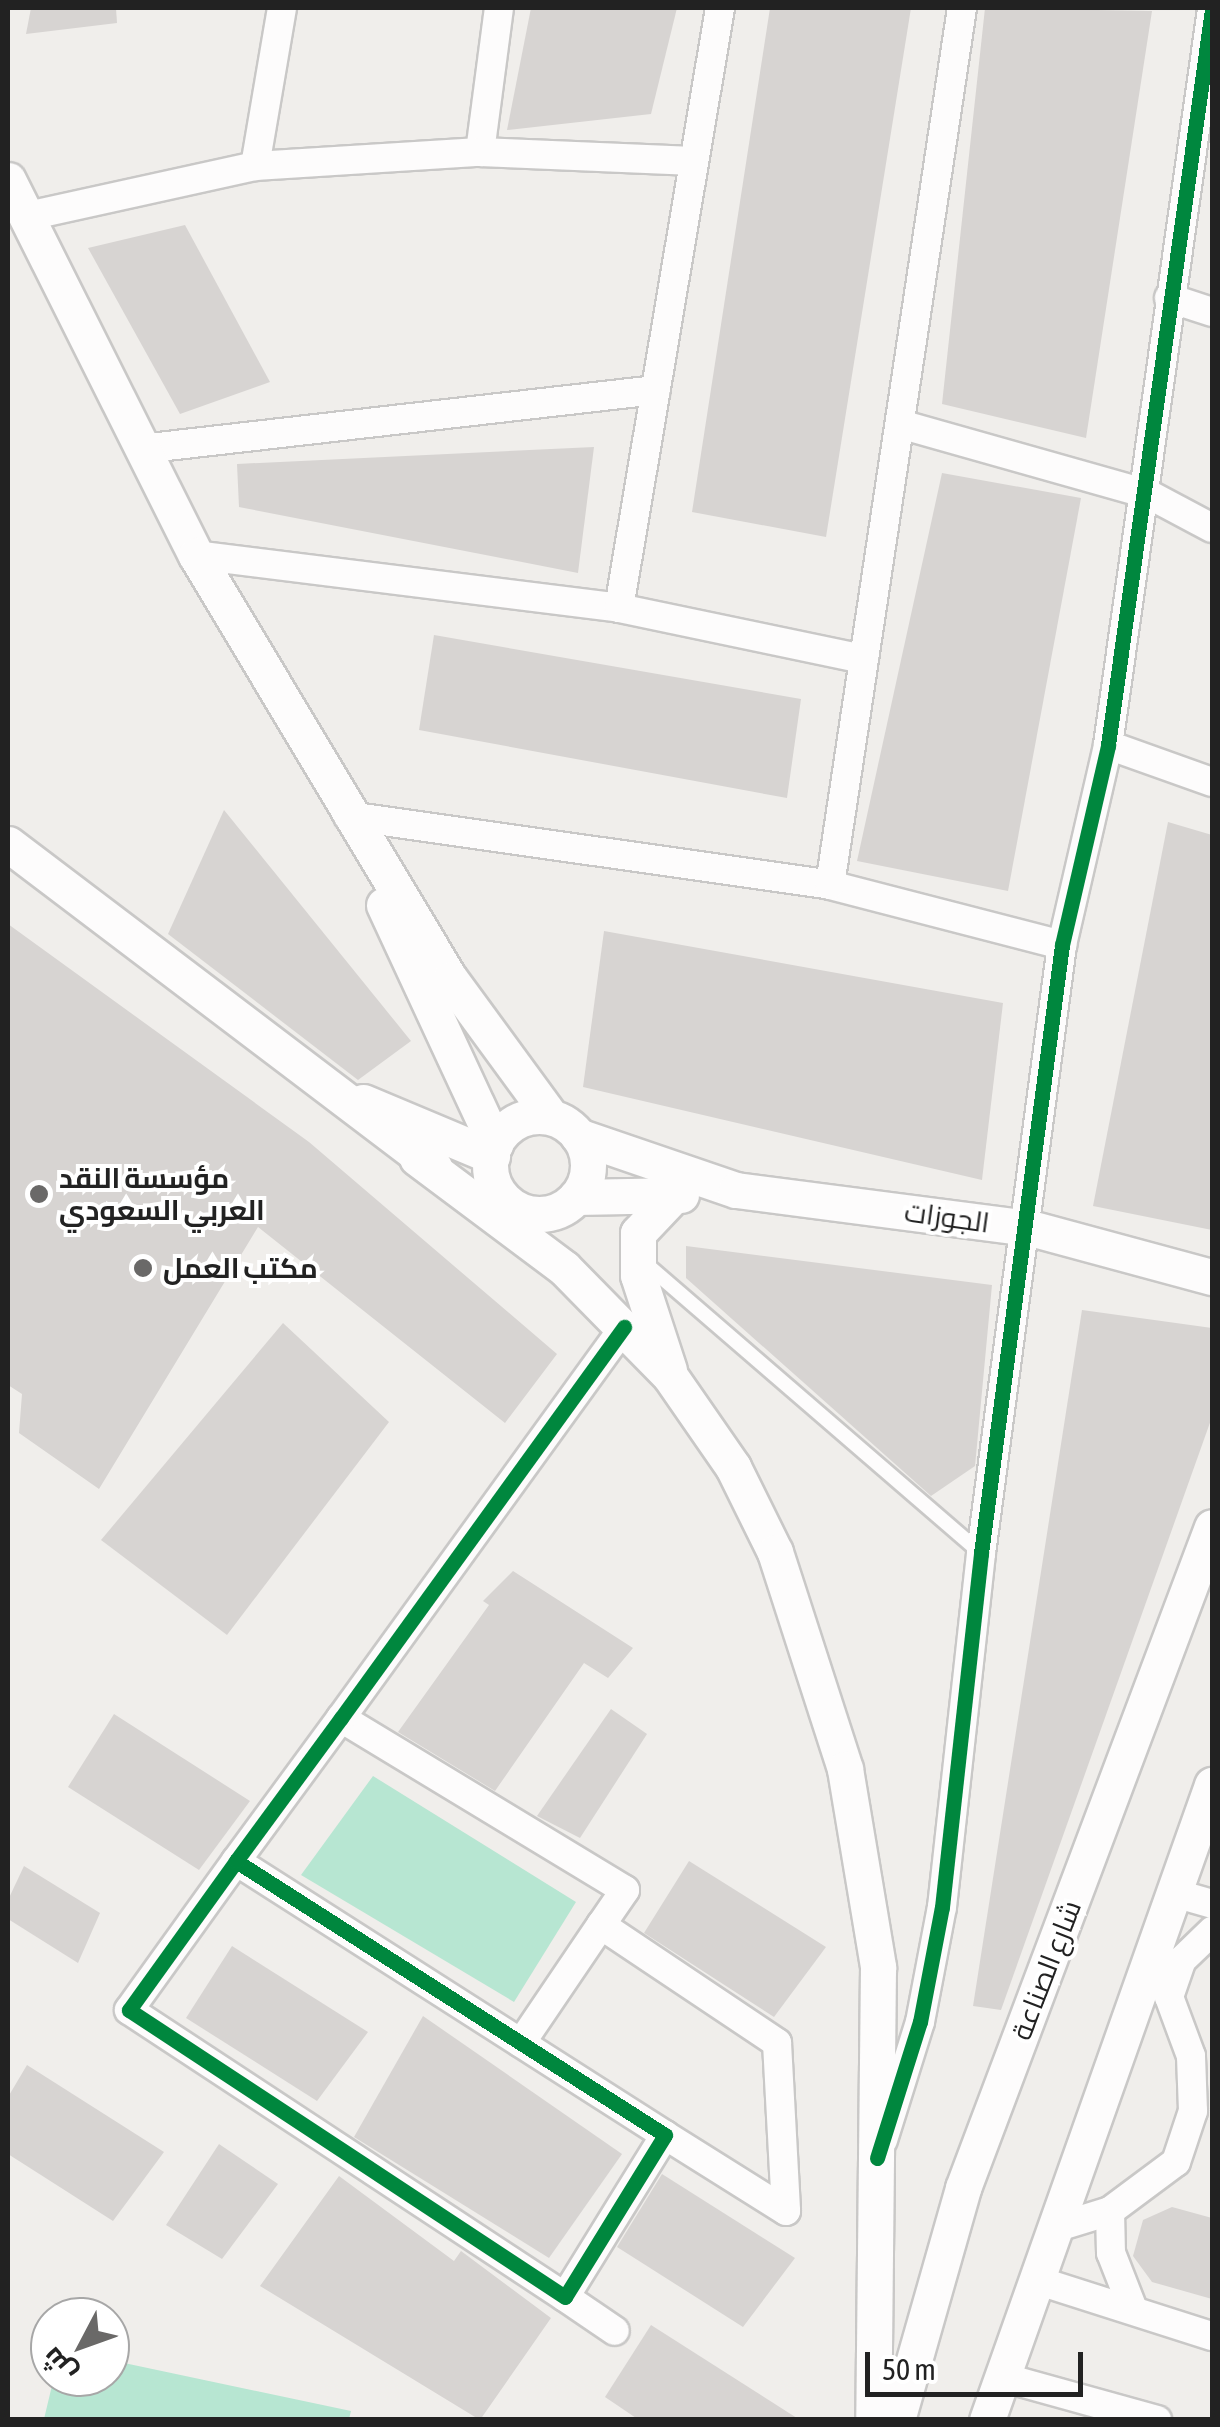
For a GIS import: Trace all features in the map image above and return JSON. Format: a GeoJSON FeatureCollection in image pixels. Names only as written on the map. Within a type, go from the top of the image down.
{"type":"FeatureCollection","features":[{"type":"Feature","properties":{"kind":"street"},"geometry":{"type":"LineString","coordinates":[[255,166],[282,8]]}},
{"type":"Feature","properties":{"kind":"street"},"geometry":{"type":"LineString","coordinates":[[480,152],[499,8]]}},
{"type":"Feature","properties":{"kind":"street"},"geometry":{"type":"LineString","coordinates":[[619,608],[720,8]]}},
{"type":"Feature","properties":{"kind":"street"},"geometry":{"type":"LineString","coordinates":[[830,886],[962,8]]}},
{"type":"Feature","properties":{"kind":"street"},"geometry":{"type":"LineString","coordinates":[[878,2158],[920,2022],[942,1907],[982,1553],[1030,1228],[1062,945],[1108,745],[1148,494],[1169,298],[1212,10]]}},
{"type":"Feature","properties":{"kind":"street"},"geometry":{"type":"LineString","coordinates":[[28,216],[255,166],[480,152],[694,161]]}},
{"type":"Feature","properties":{"kind":"street"},"geometry":{"type":"LineString","coordinates":[[8,180],[196,555],[348,816],[450,979],[565,1126],[588,1168],[576,1197]]}},
{"type":"Feature","properties":{"kind":"street"},"geometry":{"type":"LineString","coordinates":[[1169,298],[1212,312]]}},
{"type":"Feature","properties":{"kind":"street"},"geometry":{"type":"LineString","coordinates":[[142,450],[656,390]]}},
{"type":"Feature","properties":{"kind":"street"},"geometry":{"type":"LineString","coordinates":[[900,424],[1148,494],[1212,528]]}},
{"type":"Feature","properties":{"kind":"street"},"geometry":{"type":"LineString","coordinates":[[196,555],[619,608],[864,659]]}},
{"type":"Feature","properties":{"kind":"street"},"geometry":{"type":"LineString","coordinates":[[1108,745],[1212,782]]}},
{"type":"Feature","properties":{"kind":"street"},"geometry":{"type":"LineString","coordinates":[[348,816],[830,886],[1062,945]]}},
{"type":"Feature","properties":{"kind":"street"},"geometry":{"type":"LineString","coordinates":[[348,816],[402,950],[493,1150],[491,1176],[564,1268],[670,1376],[760,1512],[845,1769],[878,1967],[873,2420]]}},
{"type":"Feature","properties":{"kind":"street"},"geometry":{"type":"LineString","coordinates":[[8,844],[564,1268]]}},
{"type":"Feature","properties":{"kind":"street"},"geometry":{"type":"LineString","coordinates":[[316,1082],[493,1150]]}},
{"type":"Feature","properties":{"kind":"street"},"geometry":{"type":"LineString","coordinates":[[493,1150],[518,1120],[565,1126],[736,1190]]}},
{"type":"Feature","properties":{"kind":"street"},"geometry":{"type":"LineString","coordinates":[[416,1158],[514,1206],[550,1213],[576,1197],[673,1196],[736,1190]]}},
{"type":"Feature","properties":{"kind":"street","name":"الجوزات"},"geometry":{"type":"LineString","coordinates":[[736,1190],[1030,1228],[1212,1277]]}},
{"type":"Feature","properties":{"kind":"street"},"geometry":{"type":"LineString","coordinates":[[670,1376],[638,1257],[638,1233],[673,1196]]}},
{"type":"Feature","properties":{"kind":"street"},"geometry":{"type":"LineString","coordinates":[[615,2331],[128,2010],[624,1327]]}},
{"type":"Feature","properties":{"kind":"street","name":"شارع الصناعة"},"geometry":{"type":"LineString","coordinates":[[897,2420],[964,2188],[1212,1527]]}},
{"type":"Feature","properties":{"kind":"street"},"geometry":{"type":"LineString","coordinates":[[341,1718],[625,1890],[521,2043]]}},
{"type":"Feature","properties":{"kind":"street"},"geometry":{"type":"LineString","coordinates":[[987,2420],[1055,2228],[1155,1992],[1174,1893],[1204,1839],[1212,1784]]}},
{"type":"Feature","properties":{"kind":"street"},"geometry":{"type":"LineString","coordinates":[[236,1862],[786,2211],[777,2043],[601,1925]]}},
{"type":"Feature","properties":{"kind":"street"},"geometry":{"type":"LineString","coordinates":[[1174,1893],[1212,1904]]}},
{"type":"Feature","properties":{"kind":"street"},"geometry":{"type":"LineString","coordinates":[[1155,1992],[1212,1930]]}},
{"type":"Feature","properties":{"kind":"street"},"geometry":{"type":"LineString","coordinates":[[1055,2228],[1110,2211],[1176,2162],[1194,2111],[1192,2056],[1155,1992]]}},
{"type":"Feature","properties":{"kind":"street"},"geometry":{"type":"LineString","coordinates":[[565,2297],[665,2136]]}},
{"type":"Feature","properties":{"kind":"street"},"geometry":{"type":"LineString","coordinates":[[1110,2211],[1112,2253],[1133,2308]]}},
{"type":"Feature","properties":{"kind":"street"},"geometry":{"type":"LineString","coordinates":[[1036,2280],[1212,2336]]}},
{"type":"Feature","properties":{"kind":"street"},"geometry":{"type":"LineString","coordinates":[[1002,2377],[1157,2420]]}},
{"type":"Feature","properties":{"kind":"lane"},"geometry":{"type":"LineString","coordinates":[[638,1257],[982,1553]]}},
{"type":"Feature","properties":{"kind":"green space"},"geometry":{"type":"Polygon","coordinates":[[[373,1776],[576,1902],[514,2002],[301,1875],[373,1776]]]}},
{"type":"Feature","properties":{"kind":"green space"},"geometry":{"type":"Polygon","coordinates":[[[130,2364],[351,2411],[349,2419],[44,2419],[49,2397],[130,2397],[130,2364]]]}},
{"type":"Feature","properties":{"kind":"building"},"geometry":{"type":"Polygon","coordinates":[[[31,8],[116,8],[117,23],[26,34],[31,8]]]}},
{"type":"Feature","properties":{"kind":"building"},"geometry":{"type":"Polygon","coordinates":[[[531,8],[677,8],[651,114],[507,130],[531,8]]]}},
{"type":"Feature","properties":{"kind":"building"},"geometry":{"type":"Polygon","coordinates":[[[770,8],[911,8],[826,537],[692,512],[770,8]]]}},
{"type":"Feature","properties":{"kind":"building"},"geometry":{"type":"Polygon","coordinates":[[[985,8],[1152,11],[1086,438],[942,404],[985,8]]]}},
{"type":"Feature","properties":{"kind":"building"},"geometry":{"type":"Polygon","coordinates":[[[185,225],[270,382],[180,414],[88,248],[185,225]]]}},
{"type":"Feature","properties":{"kind":"building"},"geometry":{"type":"Polygon","coordinates":[[[594,447],[578,573],[239,507],[237,464],[594,447]]]}},
{"type":"Feature","properties":{"kind":"building"},"geometry":{"type":"Polygon","coordinates":[[[942,473],[1081,498],[1008,891],[857,861],[942,473]]]}},
{"type":"Feature","properties":{"kind":"building"},"geometry":{"type":"Polygon","coordinates":[[[434,635],[801,699],[787,798],[419,730],[434,635]]]}},
{"type":"Feature","properties":{"kind":"building"},"geometry":{"type":"Polygon","coordinates":[[[224,810],[411,1041],[358,1080],[168,934],[224,810]]]}},
{"type":"Feature","properties":{"kind":"building"},"geometry":{"type":"Polygon","coordinates":[[[1168,822],[1212,835],[1212,1230],[1093,1206],[1168,822]]]}},
{"type":"Feature","properties":{"kind":"building"},"geometry":{"type":"Polygon","coordinates":[[[8,924],[309,1142],[557,1354],[505,1423],[258,1227],[99,1489],[19,1433],[22,1394],[8,1385],[8,924]]]}},
{"type":"Feature","properties":{"kind":"building"},"geometry":{"type":"Polygon","coordinates":[[[604,931],[1003,1003],[982,1180],[583,1087],[604,931]]]}},
{"type":"Feature","properties":{"kind":"building"},"geometry":{"type":"Polygon","coordinates":[[[686,1246],[992,1285],[975,1466],[931,1496],[686,1278],[686,1246]]]}},
{"type":"Feature","properties":{"kind":"building"},"geometry":{"type":"Polygon","coordinates":[[[1082,1310],[1212,1328],[1212,1417],[1001,2010],[973,2006],[1082,1310]]]}},
{"type":"Feature","properties":{"kind":"building"},"geometry":{"type":"Polygon","coordinates":[[[283,1323],[389,1422],[227,1635],[101,1540],[283,1323]]]}},
{"type":"Feature","properties":{"kind":"building"},"geometry":{"type":"Polygon","coordinates":[[[513,1571],[633,1648],[608,1678],[584,1663],[495,1791],[398,1732],[489,1605],[483,1601],[513,1571]]]}},
{"type":"Feature","properties":{"kind":"building"},"geometry":{"type":"Polygon","coordinates":[[[611,1709],[647,1734],[580,1838],[537,1816],[611,1709]]]}},
{"type":"Feature","properties":{"kind":"building"},"geometry":{"type":"Polygon","coordinates":[[[114,1714],[250,1801],[199,1870],[68,1787],[114,1714]]]}},
{"type":"Feature","properties":{"kind":"building"},"geometry":{"type":"Polygon","coordinates":[[[689,1861],[826,1947],[774,2017],[644,1933],[689,1861]]]}},
{"type":"Feature","properties":{"kind":"building"},"geometry":{"type":"Polygon","coordinates":[[[24,1866],[100,1913],[78,1963],[8,1919],[8,1900],[24,1866]]]}},
{"type":"Feature","properties":{"kind":"building"},"geometry":{"type":"Polygon","coordinates":[[[232,1946],[368,2032],[317,2101],[186,2018],[232,1946]]]}},
{"type":"Feature","properties":{"kind":"building"},"geometry":{"type":"Polygon","coordinates":[[[423,2016],[622,2154],[549,2258],[354,2137],[423,2016]]]}},
{"type":"Feature","properties":{"kind":"building"},"geometry":{"type":"Polygon","coordinates":[[[27,2065],[164,2152],[113,2221],[8,2154],[8,2097],[27,2065]]]}},
{"type":"Feature","properties":{"kind":"building"},"geometry":{"type":"Polygon","coordinates":[[[219,2144],[278,2184],[222,2259],[166,2225],[219,2144]]]}},
{"type":"Feature","properties":{"kind":"building"},"geometry":{"type":"Polygon","coordinates":[[[662,2174],[795,2258],[743,2327],[617,2247],[662,2174]]]}},
{"type":"Feature","properties":{"kind":"building"},"geometry":{"type":"Polygon","coordinates":[[[339,2176],[454,2261],[461,2251],[551,2318],[480,2420],[260,2286],[339,2176]]]}},
{"type":"Feature","properties":{"kind":"building"},"geometry":{"type":"Polygon","coordinates":[[[1172,2207],[1212,2218],[1212,2299],[1152,2282],[1133,2256],[1143,2220],[1172,2207]]]}},
{"type":"Feature","properties":{"kind":"building"},"geometry":{"type":"Polygon","coordinates":[[[651,2325],[800,2420],[639,2420],[605,2397],[651,2325]]]}},
{"type":"Feature","properties":{"kind":"cycle path"},"geometry":{"type":"LineString","coordinates":[[877,2158],[920,2022],[942,1907],[981,1553],[1062,945],[1108,745],[1212,10]]}},
{"type":"Feature","properties":{"kind":"cycle path"},"geometry":{"type":"LineString","coordinates":[[236,1861],[665,2135],[565,2297],[129,2010],[236,1861],[624,1327]]}},
{"type":"Feature","properties":{"kind":"place","name":"مؤسسة النقد العربي السعودي"},"geometry":{"type":"Point","coordinates":[39,1194]}},
{"type":"Feature","properties":{"kind":"place","name":"مكتب العمل"},"geometry":{"type":"Point","coordinates":[143,1268]}}]}
